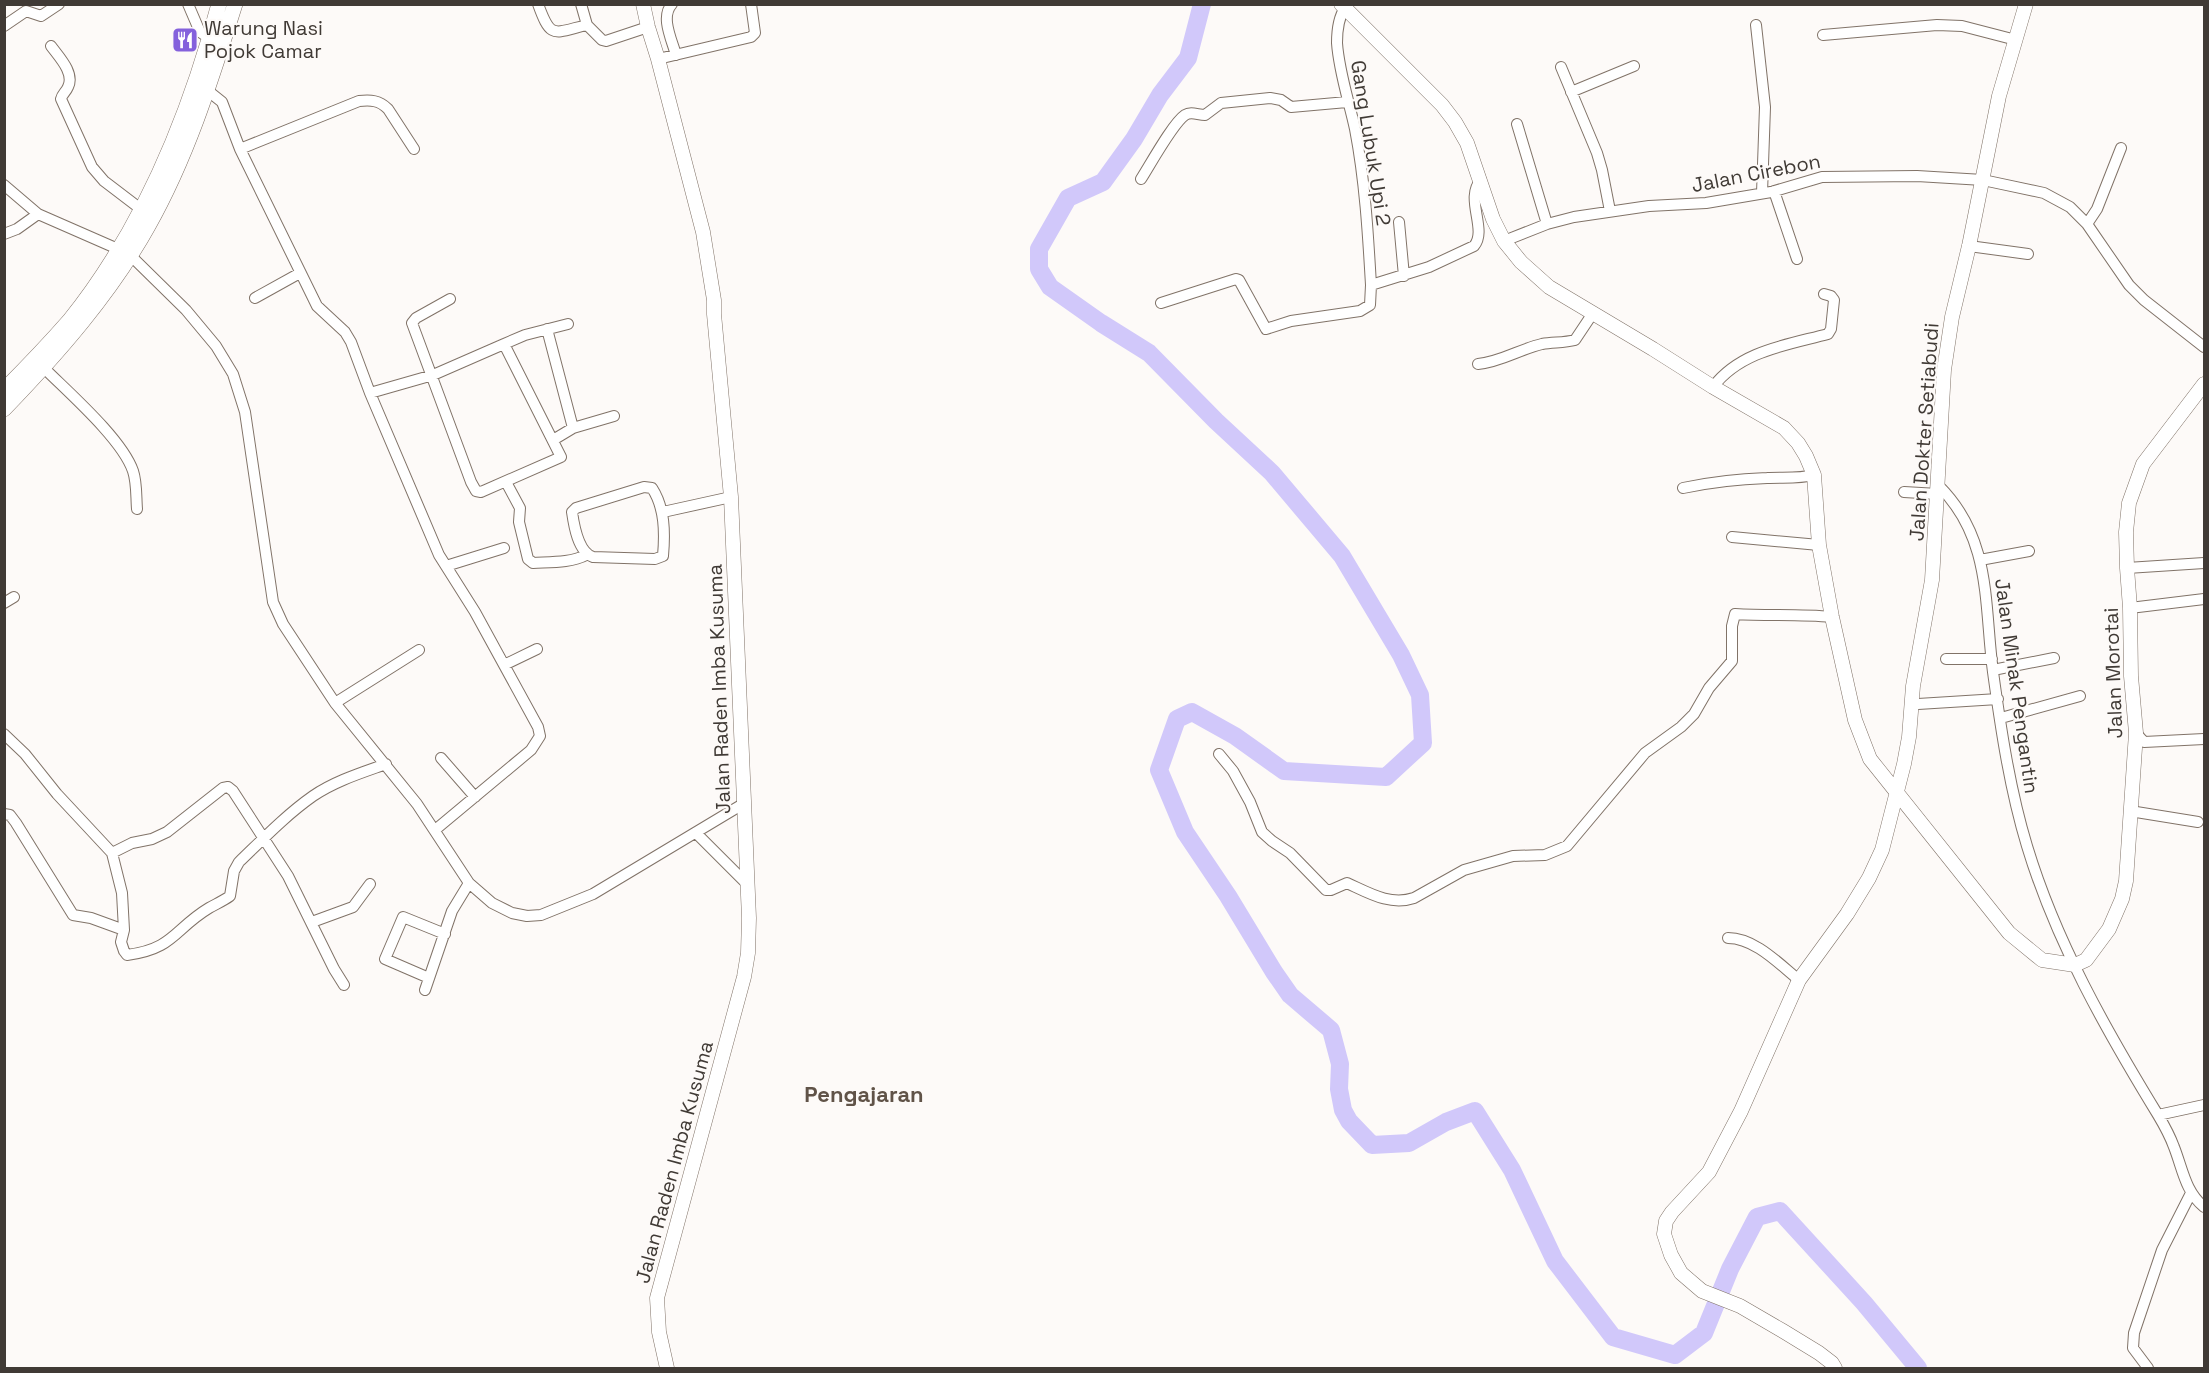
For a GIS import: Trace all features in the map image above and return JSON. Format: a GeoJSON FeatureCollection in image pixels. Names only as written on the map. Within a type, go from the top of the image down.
{"type":"FeatureCollection","features":[{"type":"Feature","properties":{"kind":"main road"},"geometry":{"type":"LineString","coordinates":[[4,409],[44,368],[124,252],[142,218],[182,157],[219,4]]}},
{"type":"Feature","properties":{"kind":"main road"},"geometry":{"type":"LineString","coordinates":[[191,113],[207,90],[236,4]]}},
{"type":"Feature","properties":{"kind":"main road"},"geometry":{"type":"LineString","coordinates":[[4,390],[75,323]]}},
{"type":"Feature","properties":{"kind":"street"},"geometry":{"type":"LineString","coordinates":[[4,26],[24,12],[41,16],[59,4]]}},
{"type":"Feature","properties":{"kind":"street"},"geometry":{"type":"LineString","coordinates":[[188,4],[200,32],[209,38]]}},
{"type":"Feature","properties":{"kind":"street"},"geometry":{"type":"LineString","coordinates":[[538,4],[550,31],[556,32],[587,25]]}},
{"type":"Feature","properties":{"kind":"street"},"geometry":{"type":"LineString","coordinates":[[581,4],[587,25],[602,40],[606,41],[648,27]]}},
{"type":"Feature","properties":{"kind":"street","name":"Jalan Raden Imba Kusuma"},"geometry":{"type":"LineString","coordinates":[[643,4],[703,232],[714,300],[731,497],[748,885],[748,953],[744,977],[657,1298],[658,1332],[667,1368]]}},
{"type":"Feature","properties":{"kind":"street"},"geometry":{"type":"LineString","coordinates":[[672,4],[667,9],[666,18],[676,55]]}},
{"type":"Feature","properties":{"kind":"street"},"geometry":{"type":"LineString","coordinates":[[658,59],[751,37],[755,33],[751,4]]}},
{"type":"Feature","properties":{"kind":"street","name":"Jalan Dokter Setiabudi"},"geometry":{"type":"LineString","coordinates":[[1834,1368],[1832,1363],[1819,1353],[1740,1306],[1702,1291],[1681,1273],[1671,1255],[1664,1234],[1666,1221],[1709,1172],[1741,1111],[1799,980],[1847,914],[1869,878],[1882,850],[1897,795],[1909,737],[1912,686],[1932,580],[1944,370],[1952,318],[1999,96],[2026,4]]}},
{"type":"Feature","properties":{"kind":"street"},"geometry":{"type":"LineString","coordinates":[[1343,6],[1449,114],[1467,142],[1493,219],[1504,241],[1521,262],[1549,286],[1784,428],[1806,456],[1814,475],[1819,545],[1832,617],[1855,720],[1870,759],[2009,933],[2042,960],[2075,965]]}},
{"type":"Feature","properties":{"kind":"street","name":"Gang Lubuk Upi 2"},"geometry":{"type":"LineString","coordinates":[[1343,6],[1337,43],[1366,204],[1371,285]]}},
{"type":"Feature","properties":{"kind":"street"},"geometry":{"type":"LineString","coordinates":[[1756,25],[1765,107],[1762,193]]}},
{"type":"Feature","properties":{"kind":"street"},"geometry":{"type":"LineString","coordinates":[[1823,35],[1937,25],[1962,26],[2016,40]]}},
{"type":"Feature","properties":{"kind":"street"},"geometry":{"type":"LineString","coordinates":[[51,46],[64,62],[69,76],[69,85],[60,99],[92,167],[142,218]]}},
{"type":"Feature","properties":{"kind":"street"},"geometry":{"type":"LineString","coordinates":[[1571,92],[1634,66]]}},
{"type":"Feature","properties":{"kind":"street"},"geometry":{"type":"LineString","coordinates":[[1561,67],[1597,153],[1610,211]]}},
{"type":"Feature","properties":{"kind":"street"},"geometry":{"type":"LineString","coordinates":[[207,90],[222,102],[240,148],[317,306],[345,332],[356,354],[424,524],[529,710],[540,736],[531,750],[435,830]]}},
{"type":"Feature","properties":{"kind":"street"},"geometry":{"type":"LineString","coordinates":[[1141,179],[1176,124],[1185,115],[1191,113],[1205,115],[1221,103],[1270,98],[1281,100],[1291,107],[1347,102]]}},
{"type":"Feature","properties":{"kind":"street"},"geometry":{"type":"LineString","coordinates":[[240,148],[359,101],[372,100],[388,109],[414,149]]}},
{"type":"Feature","properties":{"kind":"street"},"geometry":{"type":"LineString","coordinates":[[1517,124],[1547,224]]}},
{"type":"Feature","properties":{"kind":"street"},"geometry":{"type":"LineString","coordinates":[[2087,225],[2097,209],[2121,148]]}},
{"type":"Feature","properties":{"kind":"street","name":"Jalan Cirebon"},"geometry":{"type":"LineString","coordinates":[[1504,241],[1547,224],[1574,217],[1649,206],[1706,203],[1774,191],[1822,177],[1917,176],[1983,180],[2044,193],[2070,207],[2087,225],[2129,285],[2144,300],[2205,347]]}},
{"type":"Feature","properties":{"kind":"street"},"geometry":{"type":"LineString","coordinates":[[1161,303],[1236,279],[1239,280],[1263,327],[1269,329],[1291,321],[1360,311],[1370,305],[1371,285],[1429,267],[1468,249],[1478,241],[1475,201],[1477,184],[1481,180]]}},
{"type":"Feature","properties":{"kind":"street"},"geometry":{"type":"LineString","coordinates":[[4,185],[38,214],[124,252],[186,310],[216,346],[233,374],[245,412],[267,573],[273,602],[283,624],[335,703],[386,764],[435,830],[469,883],[492,903],[512,913],[527,916],[541,915],[568,906],[593,894],[743,804]]}},
{"type":"Feature","properties":{"kind":"street"},"geometry":{"type":"LineString","coordinates":[[1774,191],[1797,259]]}},
{"type":"Feature","properties":{"kind":"street"},"geometry":{"type":"LineString","coordinates":[[4,234],[17,229],[38,214]]}},
{"type":"Feature","properties":{"kind":"street"},"geometry":{"type":"LineString","coordinates":[[1399,222],[1404,276]]}},
{"type":"Feature","properties":{"kind":"street"},"geometry":{"type":"LineString","coordinates":[[1969,246],[2028,254]]}},
{"type":"Feature","properties":{"kind":"street"},"geometry":{"type":"LineString","coordinates":[[255,298],[300,273]]}},
{"type":"Feature","properties":{"kind":"street"},"geometry":{"type":"LineString","coordinates":[[1713,387],[1719,379],[1762,351],[1830,333],[1834,300],[1831,296],[1824,294]]}},
{"type":"Feature","properties":{"kind":"street"},"geometry":{"type":"LineString","coordinates":[[450,299],[416,318],[412,323],[476,491],[481,492],[559,459],[561,454],[504,344]]}},
{"type":"Feature","properties":{"kind":"street"},"geometry":{"type":"LineString","coordinates":[[1478,364],[1493,363],[1542,344],[1560,344],[1575,340],[1593,313]]}},
{"type":"Feature","properties":{"kind":"street"},"geometry":{"type":"LineString","coordinates":[[370,393],[433,375],[504,344],[568,324]]}},
{"type":"Feature","properties":{"kind":"street"},"geometry":{"type":"LineString","coordinates":[[548,329],[573,429]]}},
{"type":"Feature","properties":{"kind":"street"},"geometry":{"type":"LineString","coordinates":[[44,368],[89,412],[125,455],[134,473],[137,509]]}},
{"type":"Feature","properties":{"kind":"street","name":"Jalan Morotai"},"geometry":{"type":"LineString","coordinates":[[2075,965],[2086,960],[2109,929],[2116,915],[2126,881],[2136,733],[2131,676],[2127,568],[2126,532],[2129,503],[2143,464],[2205,384]]}},
{"type":"Feature","properties":{"kind":"street"},"geometry":{"type":"LineString","coordinates":[[554,440],[573,429],[614,416]]}},
{"type":"Feature","properties":{"kind":"street"},"geometry":{"type":"LineString","coordinates":[[1683,488],[1717,480],[1776,477],[1798,479],[1814,475]]}},
{"type":"Feature","properties":{"kind":"street"},"geometry":{"type":"LineString","coordinates":[[506,482],[520,508],[519,522],[528,559],[533,563],[577,559],[586,555],[660,558],[663,556],[664,544],[663,512],[652,488],[644,487],[576,508],[572,512],[582,549],[586,555]]}},
{"type":"Feature","properties":{"kind":"street"},"geometry":{"type":"LineString","coordinates":[[1904,492],[1938,490]]}},
{"type":"Feature","properties":{"kind":"street","name":"Jalan Minak Pengantin"},"geometry":{"type":"LineString","coordinates":[[1938,490],[1962,512],[1980,560],[1985,582],[1992,664],[2009,774],[2027,848],[2066,949],[2111,1039],[2158,1115],[2174,1147],[2191,1193]]}},
{"type":"Feature","properties":{"kind":"street"},"geometry":{"type":"LineString","coordinates":[[663,512],[731,497]]}},
{"type":"Feature","properties":{"kind":"street"},"geometry":{"type":"LineString","coordinates":[[1732,537],[1819,545]]}},
{"type":"Feature","properties":{"kind":"street"},"geometry":{"type":"LineString","coordinates":[[446,566],[504,548]]}},
{"type":"Feature","properties":{"kind":"street"},"geometry":{"type":"LineString","coordinates":[[1980,560],[2029,551]]}},
{"type":"Feature","properties":{"kind":"street"},"geometry":{"type":"LineString","coordinates":[[2127,568],[2205,563]]}},
{"type":"Feature","properties":{"kind":"street"},"geometry":{"type":"LineString","coordinates":[[2130,608],[2205,600]]}},
{"type":"Feature","properties":{"kind":"street"},"geometry":{"type":"LineString","coordinates":[[1219,754],[1233,771],[1251,802],[1262,832],[1290,853],[1326,890],[1347,883],[1375,896],[1396,902],[1405,901],[1464,870],[1513,856],[1545,855],[1567,846],[1645,753],[1681,727],[1694,714],[1709,688],[1732,661],[1732,626],[1736,614],[1784,616],[1796,614],[1832,617]]}},
{"type":"Feature","properties":{"kind":"street"},"geometry":{"type":"LineString","coordinates":[[504,665],[537,649]]}},
{"type":"Feature","properties":{"kind":"street"},"geometry":{"type":"LineString","coordinates":[[335,703],[419,650]]}},
{"type":"Feature","properties":{"kind":"street"},"geometry":{"type":"LineString","coordinates":[[1946,659],[1992,664],[2054,658]]}},
{"type":"Feature","properties":{"kind":"street"},"geometry":{"type":"LineString","coordinates":[[2001,718],[2080,696]]}},
{"type":"Feature","properties":{"kind":"street"},"geometry":{"type":"LineString","coordinates":[[1918,704],[1998,699]]}},
{"type":"Feature","properties":{"kind":"street"},"geometry":{"type":"LineString","coordinates":[[2136,733],[2144,742],[2205,739]]}},
{"type":"Feature","properties":{"kind":"street"},"geometry":{"type":"LineString","coordinates":[[4,734],[25,754],[57,794],[112,853],[122,893],[124,930],[121,942],[127,955],[148,952],[161,947],[208,908],[230,896],[234,871],[239,862],[289,814],[315,795],[345,779],[386,764]]}},
{"type":"Feature","properties":{"kind":"street"},"geometry":{"type":"LineString","coordinates":[[441,758],[476,797]]}},
{"type":"Feature","properties":{"kind":"street"},"geometry":{"type":"LineString","coordinates":[[112,853],[132,843],[152,839],[167,831],[223,788],[228,787],[288,876],[344,985]]}},
{"type":"Feature","properties":{"kind":"street"},"geometry":{"type":"LineString","coordinates":[[2130,811],[2198,822]]}},
{"type":"Feature","properties":{"kind":"street"},"geometry":{"type":"LineString","coordinates":[[4,814],[10,815],[16,823],[73,915],[91,918],[124,930]]}},
{"type":"Feature","properties":{"kind":"street"},"geometry":{"type":"LineString","coordinates":[[696,833],[748,885]]}},
{"type":"Feature","properties":{"kind":"street"},"geometry":{"type":"LineString","coordinates":[[425,990],[452,911],[469,883]]}},
{"type":"Feature","properties":{"kind":"street"},"geometry":{"type":"LineString","coordinates":[[312,922],[353,907],[370,884]]}},
{"type":"Feature","properties":{"kind":"street"},"geometry":{"type":"LineString","coordinates":[[429,978],[385,959],[403,917],[445,934]]}},
{"type":"Feature","properties":{"kind":"street"},"geometry":{"type":"LineString","coordinates":[[1728,938],[1739,938],[1753,944],[1799,980]]}},
{"type":"Feature","properties":{"kind":"street"},"geometry":{"type":"LineString","coordinates":[[2158,1115],[2205,1105]]}},
{"type":"Feature","properties":{"kind":"street"},"geometry":{"type":"LineString","coordinates":[[2148,1368],[2133,1348],[2134,1333],[2162,1250],[2191,1193],[2205,1207]]}},
{"type":"Feature","properties":{"kind":"waterway"},"geometry":{"type":"LineString","coordinates":[[1202,4],[1188,58],[1160,95],[1134,139],[1103,182],[1068,198],[1039,249],[1039,269],[1050,287],[1149,353],[1216,421],[1272,473],[1342,556],[1401,655],[1420,695],[1423,743],[1386,777],[1284,771],[1235,736],[1192,712],[1177,719],[1159,770],[1185,832],[1290,995],[1331,1030],[1340,1064],[1339,1089],[1343,1110],[1349,1121],[1372,1145],[1409,1143],[1446,1122],[1475,1111],[1512,1170],[1555,1261],[1613,1337],[1675,1355],[1704,1333],[1730,1269],[1757,1217],[1780,1211],[1864,1303],[1918,1368]]}},
{"type":"Feature","properties":{"kind":"place","name":"Warung Nasi Pojok Camar"},"geometry":{"type":"Point","coordinates":[185,40]}},
{"type":"Feature","properties":{"kind":"district","name":"Pengajaran"},"geometry":{"type":"Point","coordinates":[864,1094]}}]}
